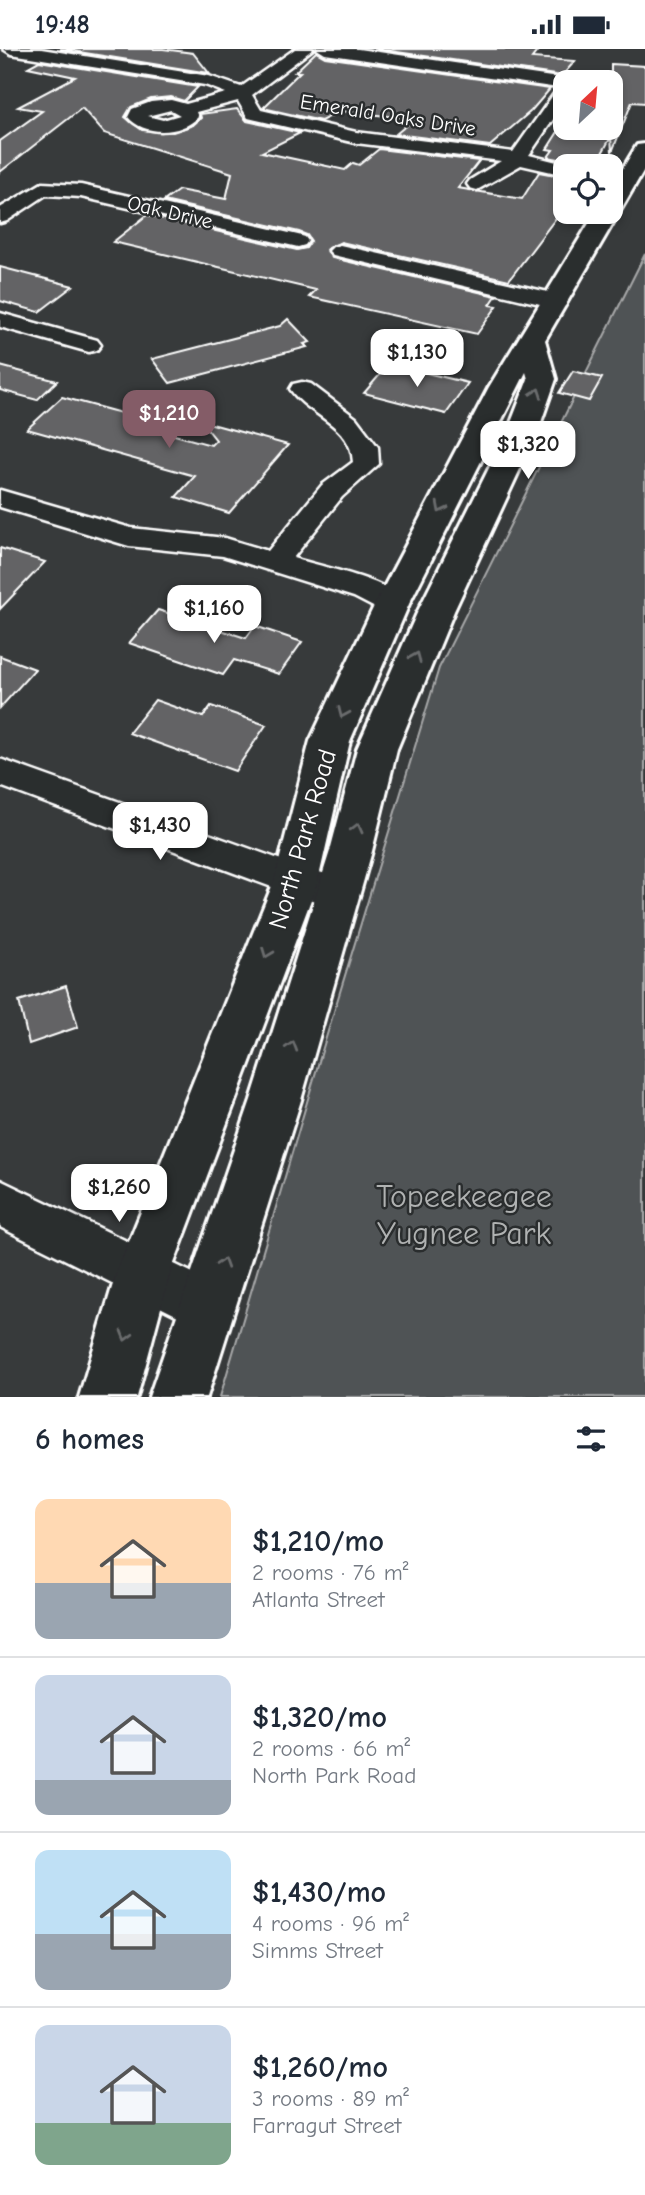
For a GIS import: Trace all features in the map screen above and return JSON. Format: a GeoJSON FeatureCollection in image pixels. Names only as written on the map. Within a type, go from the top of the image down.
{"type":"FeatureCollection","features":[{"type":"Feature","properties":{"kind":"street"},"geometry":{"type":"LineString","coordinates":[[186,109],[243,94],[305,49]]}},
{"type":"Feature","properties":{"kind":"street"},"geometry":{"type":"LineString","coordinates":[[325,49],[553,82]]}},
{"type":"Feature","properties":{"kind":"street","name":"Emerald Oaks Drive"},"geometry":{"type":"LineString","coordinates":[[10,56],[30,53],[209,81],[243,94],[254,114],[278,121],[413,147],[461,149],[553,166]]}},
{"type":"Feature","properties":{"kind":"street"},"geometry":{"type":"LineString","coordinates":[[477,184],[517,159],[553,107]]}},
{"type":"Feature","properties":{"kind":"street"},"geometry":{"type":"LineString","coordinates":[[623,174],[645,150]]}},
{"type":"Feature","properties":{"kind":"street","name":"Oak Drive"},"geometry":{"type":"LineString","coordinates":[[0,217],[42,189],[81,191],[298,241]]}},
{"type":"Feature","properties":{"kind":"street","name":"North Park Road"},"geometry":{"type":"LineString","coordinates":[[178,1397],[209,1306],[317,886],[331,741],[392,604],[503,387],[557,301],[600,224]]}},
{"type":"Feature","properties":{"kind":"street"},"geometry":{"type":"LineString","coordinates":[[340,251],[557,301]]}},
{"type":"Feature","properties":{"kind":"street"},"geometry":{"type":"LineString","coordinates":[[0,320],[89,345]]}},
{"type":"Feature","properties":{"kind":"street","name":"North Park Road"},"geometry":{"type":"LineString","coordinates":[[108,1397],[143,1274],[317,886],[436,611],[524,428],[542,379],[532,341]]}},
{"type":"Feature","properties":{"kind":"street"},"geometry":{"type":"LineString","coordinates":[[274,563],[332,491],[366,464],[365,447],[347,423],[302,390]]}},
{"type":"Feature","properties":{"kind":"street"},"geometry":{"type":"LineString","coordinates":[[0,498],[129,537],[226,547],[365,590],[392,604]]}},
{"type":"Feature","properties":{"kind":"street"},"geometry":{"type":"LineString","coordinates":[[0,772],[317,886]]}},
{"type":"Feature","properties":{"kind":"street"},"geometry":{"type":"LineString","coordinates":[[0,1203],[209,1306]]}},
{"type":"Feature","properties":{"kind":"green space","name":"Topeekeegee Yugnee Park"},"geometry":{"type":"Polygon","coordinates":[[[645,254],[645,1397],[220,1397],[439,668],[645,254]]]}},
{"type":"Feature","properties":{"kind":"building"},"geometry":{"type":"Polygon","coordinates":[[[60,49],[163,49],[193,53],[209,73],[60,49]]]}},
{"type":"Feature","properties":{"kind":"building"},"geometry":{"type":"Polygon","coordinates":[[[376,49],[539,49],[532,58],[575,61],[567,70],[553,70],[553,75],[376,49]]]}},
{"type":"Feature","properties":{"kind":"building"},"geometry":{"type":"Polygon","coordinates":[[[316,52],[325,57],[550,89],[531,111],[490,146],[396,134],[414,119],[341,111],[321,121],[263,108],[300,72],[295,72],[316,52]]]}},
{"type":"Feature","properties":{"kind":"building"},"geometry":{"type":"Polygon","coordinates":[[[39,61],[198,87],[184,101],[171,97],[151,99],[131,107],[125,117],[142,130],[173,132],[193,125],[201,118],[200,114],[237,109],[247,121],[300,133],[262,152],[345,170],[353,163],[359,165],[379,149],[479,161],[458,188],[522,199],[539,172],[553,175],[553,222],[509,280],[341,242],[327,249],[332,258],[496,296],[490,305],[497,306],[477,334],[309,297],[316,290],[113,242],[147,215],[297,250],[306,248],[311,241],[307,235],[299,232],[164,201],[179,190],[226,199],[232,173],[104,133],[82,108],[0,172],[0,141],[42,111],[18,107],[75,77],[28,67],[39,61]]]}},
{"type":"Feature","properties":{"kind":"building"},"geometry":{"type":"Polygon","coordinates":[[[611,64],[645,66],[645,103],[632,102],[623,124],[623,70],[611,70],[611,64]]]}},
{"type":"Feature","properties":{"kind":"building"},"geometry":{"type":"Polygon","coordinates":[[[553,140],[609,140],[602,154],[553,154],[553,158],[548,157],[553,150],[547,149],[553,140]]]}},
{"type":"Feature","properties":{"kind":"building"},"geometry":{"type":"Polygon","coordinates":[[[611,140],[617,140],[612,152],[611,140]]]}},
{"type":"Feature","properties":{"kind":"building"},"geometry":{"type":"Polygon","coordinates":[[[0,267],[73,286],[39,312],[0,301],[0,267]]]}},
{"type":"Feature","properties":{"kind":"building"},"geometry":{"type":"Polygon","coordinates":[[[288,319],[310,342],[304,344],[307,347],[170,383],[152,359],[280,326],[288,319]]]}},
{"type":"Feature","properties":{"kind":"building"},"geometry":{"type":"Polygon","coordinates":[[[389,364],[468,383],[446,414],[364,393],[389,364]]]}},
{"type":"Feature","properties":{"kind":"building"},"geometry":{"type":"Polygon","coordinates":[[[0,366],[57,381],[37,400],[0,390],[0,366]]]}},
{"type":"Feature","properties":{"kind":"building"},"geometry":{"type":"Polygon","coordinates":[[[573,371],[602,378],[589,401],[559,393],[573,371]]]}},
{"type":"Feature","properties":{"kind":"building"},"geometry":{"type":"Polygon","coordinates":[[[62,397],[162,424],[156,430],[211,445],[216,440],[201,421],[288,445],[229,513],[176,497],[195,476],[27,429],[62,397]]]}},
{"type":"Feature","properties":{"kind":"building"},"geometry":{"type":"Polygon","coordinates":[[[0,548],[45,562],[0,609],[0,548]]]}},
{"type":"Feature","properties":{"kind":"building"},"geometry":{"type":"Polygon","coordinates":[[[158,610],[246,638],[255,626],[302,642],[279,674],[234,660],[223,675],[129,643],[158,610]]]}},
{"type":"Feature","properties":{"kind":"building"},"geometry":{"type":"Polygon","coordinates":[[[0,656],[35,669],[0,708],[0,656]]]}},
{"type":"Feature","properties":{"kind":"building"},"geometry":{"type":"Polygon","coordinates":[[[155,700],[203,717],[211,706],[266,725],[235,771],[129,733],[155,700]]]}},
{"type":"Feature","properties":{"kind":"building"},"geometry":{"type":"Polygon","coordinates":[[[66,986],[78,1027],[29,1044],[19,1001],[66,986]]]}}]}
